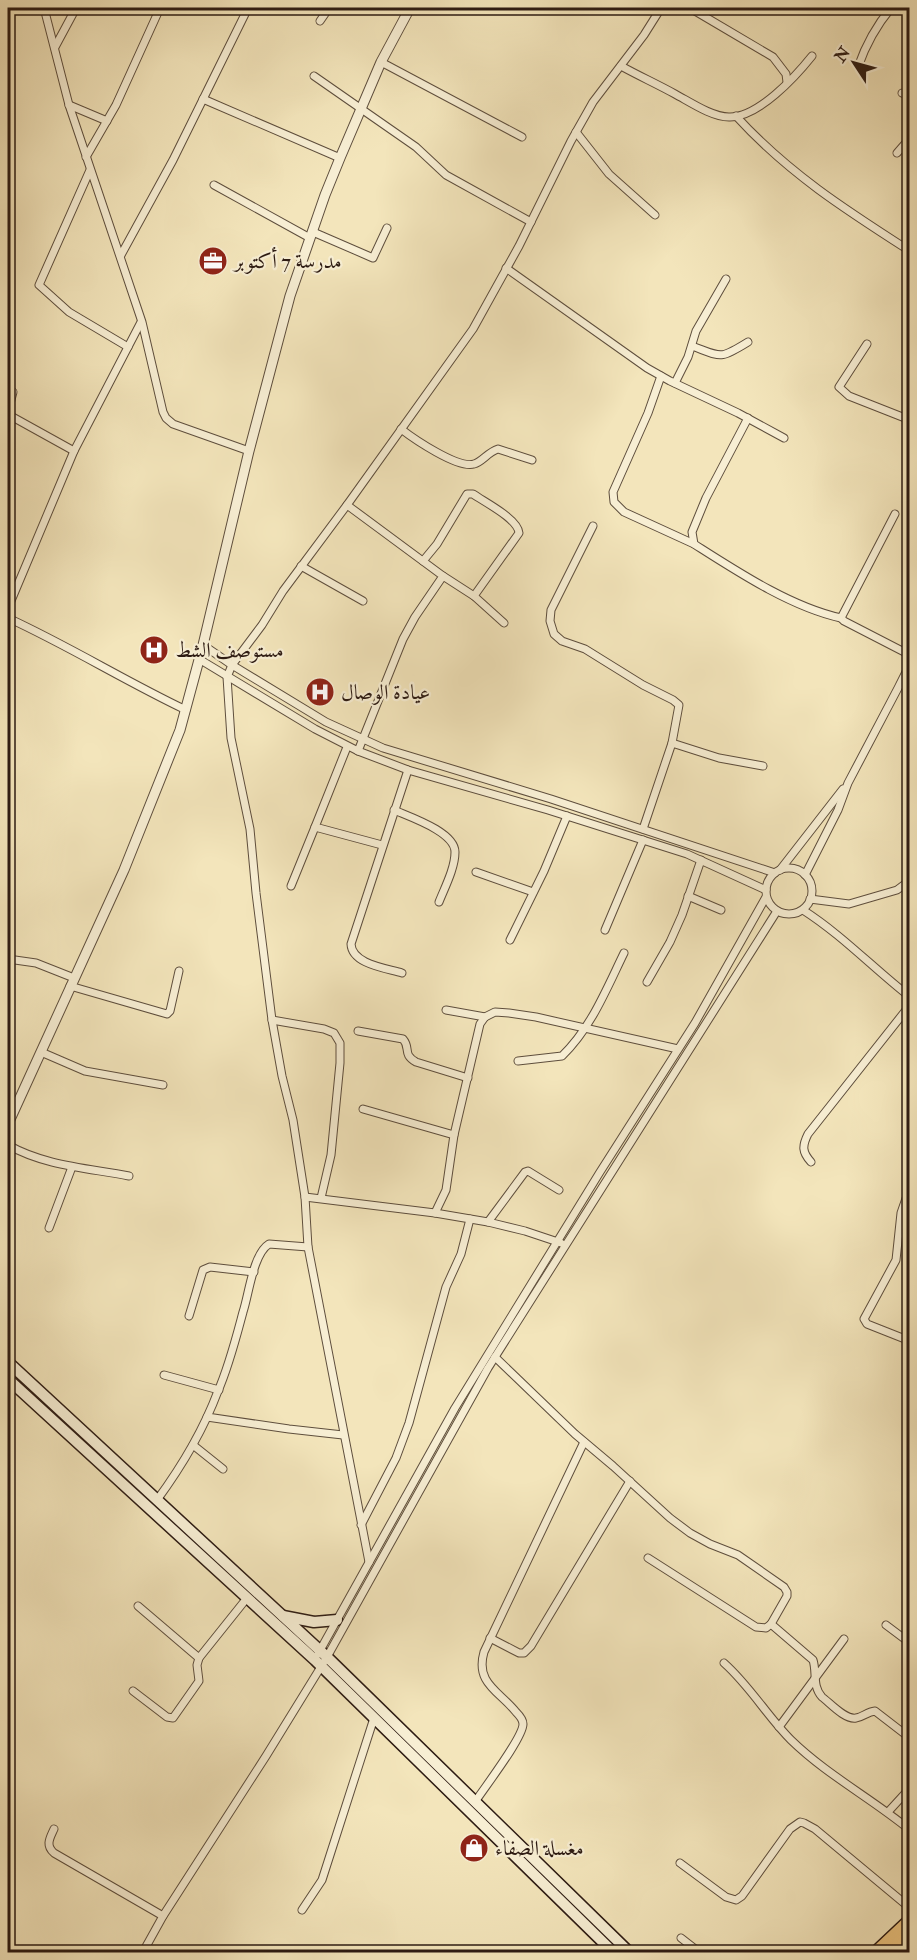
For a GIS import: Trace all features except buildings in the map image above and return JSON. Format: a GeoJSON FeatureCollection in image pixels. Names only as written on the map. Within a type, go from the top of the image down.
{"type":"FeatureCollection","features":[{"type":"Feature","properties":{"kind":"main road"},"geometry":{"type":"LineString","coordinates":[[8,1362],[283,1616],[319,1661],[374,1718],[613,1953]]}},
{"type":"Feature","properties":{"kind":"main road"},"geometry":{"type":"LineString","coordinates":[[8,1379],[247,1598],[475,1802],[628,1953]]}},
{"type":"Feature","properties":{"kind":"main road"},"geometry":{"type":"LineString","coordinates":[[283,1616],[314,1622],[337,1620]]}},
{"type":"Feature","properties":{"kind":"main road"},"geometry":{"type":"LineString","coordinates":[[875,1953],[909,1919]]}},
{"type":"Feature","properties":{"kind":"main road"},"geometry":{"type":"LineString","coordinates":[[886,1953],[909,1930]]}},
{"type":"Feature","properties":{"kind":"street"},"geometry":{"type":"LineString","coordinates":[[44,8],[69,105],[142,322],[166,418],[173,424],[249,452]]}},
{"type":"Feature","properties":{"kind":"street"},"geometry":{"type":"LineString","coordinates":[[55,47],[76,8]]}},
{"type":"Feature","properties":{"kind":"street"},"geometry":{"type":"LineString","coordinates":[[86,157],[116,105],[160,8]]}},
{"type":"Feature","properties":{"kind":"street"},"geometry":{"type":"LineString","coordinates":[[121,255],[172,160],[248,8]]}},
{"type":"Feature","properties":{"kind":"street"},"geometry":{"type":"LineString","coordinates":[[320,21],[329,8]]}},
{"type":"Feature","properties":{"kind":"street"},"geometry":{"type":"LineString","coordinates":[[8,1124],[124,870],[180,730],[290,296],[340,158],[381,62],[410,8]]}},
{"type":"Feature","properties":{"kind":"street"},"geometry":{"type":"LineString","coordinates":[[369,1562],[308,1247],[305,1197],[293,1120],[272,1020],[250,830],[231,738],[226,677],[301,566],[347,506],[473,329],[531,222],[576,132],[594,102],[644,35],[661,8]]}},
{"type":"Feature","properties":{"kind":"street"},"geometry":{"type":"LineString","coordinates":[[690,8],[772,57],[786,74],[787,82]]}},
{"type":"Feature","properties":{"kind":"street"},"geometry":{"type":"LineString","coordinates":[[858,67],[875,28],[891,8]]}},
{"type":"Feature","properties":{"kind":"street"},"geometry":{"type":"LineString","coordinates":[[621,66],[700,108],[729,117],[763,105],[798,74],[812,56]]}},
{"type":"Feature","properties":{"kind":"street"},"geometry":{"type":"LineString","coordinates":[[381,62],[522,136]]}},
{"type":"Feature","properties":{"kind":"street"},"geometry":{"type":"LineString","coordinates":[[314,76],[416,147],[446,175],[531,222]]}},
{"type":"Feature","properties":{"kind":"street"},"geometry":{"type":"LineString","coordinates":[[203,99],[340,158]]}},
{"type":"Feature","properties":{"kind":"street"},"geometry":{"type":"LineString","coordinates":[[69,105],[107,121]]}},
{"type":"Feature","properties":{"kind":"street"},"geometry":{"type":"LineString","coordinates":[[736,116],[786,165],[825,196],[909,251]]}},
{"type":"Feature","properties":{"kind":"street"},"geometry":{"type":"LineString","coordinates":[[576,132],[609,174],[655,215]]}},
{"type":"Feature","properties":{"kind":"street"},"geometry":{"type":"LineString","coordinates":[[897,153],[909,138]]}},
{"type":"Feature","properties":{"kind":"street"},"geometry":{"type":"LineString","coordinates":[[90,170],[39,285],[69,312],[128,347]]}},
{"type":"Feature","properties":{"kind":"street"},"geometry":{"type":"LineString","coordinates":[[214,186],[311,235],[373,258],[387,228]]}},
{"type":"Feature","properties":{"kind":"street"},"geometry":{"type":"LineString","coordinates":[[506,268],[662,376],[784,438]]}},
{"type":"Feature","properties":{"kind":"street"},"geometry":{"type":"LineString","coordinates":[[675,383],[688,357],[696,331],[726,279]]}},
{"type":"Feature","properties":{"kind":"street"},"geometry":{"type":"LineString","coordinates":[[8,608],[74,451],[142,322]]}},
{"type":"Feature","properties":{"kind":"street"},"geometry":{"type":"LineString","coordinates":[[692,346],[721,356],[729,354],[748,342]]}},
{"type":"Feature","properties":{"kind":"street"},"geometry":{"type":"LineString","coordinates":[[867,344],[839,387],[849,396],[909,420]]}},
{"type":"Feature","properties":{"kind":"street"},"geometry":{"type":"LineString","coordinates":[[662,376],[613,492],[614,502],[624,512],[694,544],[750,579],[821,614],[841,618],[909,655]]}},
{"type":"Feature","properties":{"kind":"street"},"geometry":{"type":"LineString","coordinates":[[13,392],[8,411],[9,416],[74,451]]}},
{"type":"Feature","properties":{"kind":"street"},"geometry":{"type":"LineString","coordinates":[[694,544],[692,532],[706,498],[748,418]]}},
{"type":"Feature","properties":{"kind":"street"},"geometry":{"type":"LineString","coordinates":[[401,429],[433,451],[470,465],[498,449],[532,460]]}},
{"type":"Feature","properties":{"kind":"street"},"geometry":{"type":"LineString","coordinates":[[423,561],[447,529],[467,494],[473,494],[513,520],[519,526],[519,533],[474,596]]}},
{"type":"Feature","properties":{"kind":"street"},"geometry":{"type":"LineString","coordinates":[[347,506],[474,596],[504,622]]}},
{"type":"Feature","properties":{"kind":"street"},"geometry":{"type":"LineString","coordinates":[[841,618],[895,514]]}},
{"type":"Feature","properties":{"kind":"street"},"geometry":{"type":"LineString","coordinates":[[592,526],[551,610],[550,621],[554,634],[562,641],[600,657],[623,674],[679,705],[672,743],[643,829]]}},
{"type":"Feature","properties":{"kind":"street"},"geometry":{"type":"LineString","coordinates":[[301,566],[363,601]]}},
{"type":"Feature","properties":{"kind":"street"},"geometry":{"type":"LineString","coordinates":[[358,751],[403,639],[443,576]]}},
{"type":"Feature","properties":{"kind":"street"},"geometry":{"type":"LineString","coordinates":[[8,618],[49,637],[186,710]]}},
{"type":"Feature","properties":{"kind":"street"},"geometry":{"type":"LineString","coordinates":[[203,645],[326,722],[362,740],[778,872],[794,869],[805,875],[811,886],[810,899],[803,910],[790,915],[777,911],[768,903],[766,893]]}},
{"type":"Feature","properties":{"kind":"street"},"geometry":{"type":"LineString","coordinates":[[199,659],[347,747],[408,770],[567,816],[701,860],[766,893]]}},
{"type":"Feature","properties":{"kind":"street"},"geometry":{"type":"LineString","coordinates":[[805,875],[838,810],[848,783],[909,664]]}},
{"type":"Feature","properties":{"kind":"street"},"geometry":{"type":"LineString","coordinates":[[271,703],[276,692]]}},
{"type":"Feature","properties":{"kind":"street"},"geometry":{"type":"LineString","coordinates":[[672,743],[719,758],[763,766]]}},
{"type":"Feature","properties":{"kind":"street"},"geometry":{"type":"LineString","coordinates":[[291,885],[347,747]]}},
{"type":"Feature","properties":{"kind":"street"},"geometry":{"type":"LineString","coordinates":[[402,973],[357,958],[351,951],[351,944],[408,770]]}},
{"type":"Feature","properties":{"kind":"street"},"geometry":{"type":"LineString","coordinates":[[319,1661],[337,1620],[455,1408],[699,1017],[766,893],[770,878],[778,872],[848,783]]}},
{"type":"Feature","properties":{"kind":"street"},"geometry":{"type":"LineString","coordinates":[[394,810],[442,832],[453,844],[455,851],[451,869],[439,902]]}},
{"type":"Feature","properties":{"kind":"street"},"geometry":{"type":"LineString","coordinates":[[510,940],[567,816]]}},
{"type":"Feature","properties":{"kind":"street"},"geometry":{"type":"LineString","coordinates":[[315,828],[382,845]]}},
{"type":"Feature","properties":{"kind":"street"},"geometry":{"type":"LineString","coordinates":[[605,930],[642,840]]}},
{"type":"Feature","properties":{"kind":"street"},"geometry":{"type":"LineString","coordinates":[[647,982],[670,942],[701,860]]}},
{"type":"Feature","properties":{"kind":"street"},"geometry":{"type":"LineString","coordinates":[[476,872],[533,892]]}},
{"type":"Feature","properties":{"kind":"street"},"geometry":{"type":"LineString","coordinates":[[810,899],[849,904],[897,890],[905,884],[909,877]]}},
{"type":"Feature","properties":{"kind":"street"},"geometry":{"type":"LineString","coordinates":[[688,896],[721,910]]}},
{"type":"Feature","properties":{"kind":"street"},"geometry":{"type":"LineString","coordinates":[[803,910],[851,946],[909,996]]}},
{"type":"Feature","properties":{"kind":"street"},"geometry":{"type":"LineString","coordinates":[[143,1953],[163,1917],[266,1756],[495,1358],[777,911]]}},
{"type":"Feature","properties":{"kind":"street"},"geometry":{"type":"LineString","coordinates":[[518,1060],[562,1056],[586,1029],[624,953]]}},
{"type":"Feature","properties":{"kind":"street"},"geometry":{"type":"LineString","coordinates":[[8,959],[36,963],[72,982],[167,1014],[170,1011],[179,971]]}},
{"type":"Feature","properties":{"kind":"street"},"geometry":{"type":"LineString","coordinates":[[811,1162],[803,1147],[808,1134],[909,1005]]}},
{"type":"Feature","properties":{"kind":"street"},"geometry":{"type":"LineString","coordinates":[[446,1010],[485,1017]]}},
{"type":"Feature","properties":{"kind":"street"},"geometry":{"type":"LineString","coordinates":[[435,1213],[446,1190],[454,1135],[480,1024],[485,1017],[495,1012],[536,1017],[678,1049]]}},
{"type":"Feature","properties":{"kind":"street"},"geometry":{"type":"LineString","coordinates":[[272,1020],[324,1029],[333,1033],[340,1043],[331,1155],[321,1198]]}},
{"type":"Feature","properties":{"kind":"street"},"geometry":{"type":"LineString","coordinates":[[358,1030],[404,1039],[410,1058],[433,1068],[468,1078]]}},
{"type":"Feature","properties":{"kind":"street"},"geometry":{"type":"LineString","coordinates":[[40,1052],[85,1071],[163,1085]]}},
{"type":"Feature","properties":{"kind":"street"},"geometry":{"type":"LineString","coordinates":[[363,1109],[454,1135]]}},
{"type":"Feature","properties":{"kind":"street"},"geometry":{"type":"LineString","coordinates":[[8,1145],[38,1158],[72,1167],[129,1176]]}},
{"type":"Feature","properties":{"kind":"street"},"geometry":{"type":"LineString","coordinates":[[49,1228],[72,1167]]}},
{"type":"Feature","properties":{"kind":"street"},"geometry":{"type":"LineString","coordinates":[[488,1222],[528,1171],[559,1190]]}},
{"type":"Feature","properties":{"kind":"street"},"geometry":{"type":"LineString","coordinates":[[909,1187],[901,1213],[896,1260],[864,1319],[867,1324],[909,1341]]}},
{"type":"Feature","properties":{"kind":"street"},"geometry":{"type":"LineString","coordinates":[[305,1197],[488,1222],[566,1244]]}},
{"type":"Feature","properties":{"kind":"street"},"geometry":{"type":"LineString","coordinates":[[361,1525],[392,1466],[409,1423],[446,1287],[461,1254],[470,1219]]}},
{"type":"Feature","properties":{"kind":"street"},"geometry":{"type":"LineString","coordinates":[[157,1500],[193,1445],[219,1390],[263,1249],[269,1244],[308,1247]]}},
{"type":"Feature","properties":{"kind":"street"},"geometry":{"type":"LineString","coordinates":[[189,1316],[203,1270],[210,1267],[254,1272]]}},
{"type":"Feature","properties":{"kind":"street"},"geometry":{"type":"LineString","coordinates":[[495,1358],[584,1442],[670,1518],[690,1533],[738,1555],[784,1587],[787,1596],[771,1624],[766,1628],[756,1627],[648,1558]]}},
{"type":"Feature","properties":{"kind":"street"},"geometry":{"type":"LineString","coordinates":[[164,1375],[219,1390]]}},
{"type":"Feature","properties":{"kind":"street"},"geometry":{"type":"LineString","coordinates":[[207,1417],[289,1430],[343,1435]]}},
{"type":"Feature","properties":{"kind":"street"},"geometry":{"type":"LineString","coordinates":[[475,1802],[523,1726],[521,1717],[484,1679],[481,1660],[584,1442]]}},
{"type":"Feature","properties":{"kind":"street"},"geometry":{"type":"LineString","coordinates":[[193,1445],[223,1469]]}},
{"type":"Feature","properties":{"kind":"street"},"geometry":{"type":"LineString","coordinates":[[490,1638],[519,1653],[524,1653],[531,1646],[630,1481]]}},
{"type":"Feature","properties":{"kind":"street"},"geometry":{"type":"LineString","coordinates":[[133,1690],[167,1717],[173,1718],[199,1681],[197,1665],[199,1658],[247,1598]]}},
{"type":"Feature","properties":{"kind":"street"},"geometry":{"type":"LineString","coordinates":[[138,1606],[199,1658]]}},
{"type":"Feature","properties":{"kind":"street"},"geometry":{"type":"LineString","coordinates":[[771,1624],[813,1660],[818,1693],[850,1718],[875,1711],[909,1738]]}},
{"type":"Feature","properties":{"kind":"street"},"geometry":{"type":"LineString","coordinates":[[886,1624],[909,1643]]}},
{"type":"Feature","properties":{"kind":"street"},"geometry":{"type":"LineString","coordinates":[[779,1727],[844,1639]]}},
{"type":"Feature","properties":{"kind":"street"},"geometry":{"type":"LineString","coordinates":[[724,1663],[746,1684],[793,1742],[825,1769],[888,1812],[909,1830]]}},
{"type":"Feature","properties":{"kind":"street"},"geometry":{"type":"LineString","coordinates":[[302,1910],[322,1880],[374,1718]]}},
{"type":"Feature","properties":{"kind":"street"},"geometry":{"type":"LineString","coordinates":[[888,1812],[909,1788]]}},
{"type":"Feature","properties":{"kind":"street"},"geometry":{"type":"LineString","coordinates":[[680,1863],[726,1897],[736,1900],[742,1896],[790,1829],[800,1822],[815,1829],[909,1908]]}},
{"type":"Feature","properties":{"kind":"street"},"geometry":{"type":"LineString","coordinates":[[54,1829],[48,1843],[54,1853],[163,1917]]}},
{"type":"Feature","properties":{"kind":"street"},"geometry":{"type":"LineString","coordinates":[[681,1938],[699,1953]]}},
{"type":"Feature","properties":{"kind":"place","name":"مدرسة 7 أكتوبر"},"geometry":{"type":"Point","coordinates":[213,261]}},
{"type":"Feature","properties":{"kind":"place","name":"مستوصف الشط"},"geometry":{"type":"Point","coordinates":[154,650]}},
{"type":"Feature","properties":{"kind":"place","name":"عيادة الوصال"},"geometry":{"type":"Point","coordinates":[320,692]}},
{"type":"Feature","properties":{"kind":"place","name":"مغسلة الصفاء"},"geometry":{"type":"Point","coordinates":[474,1848]}}]}
